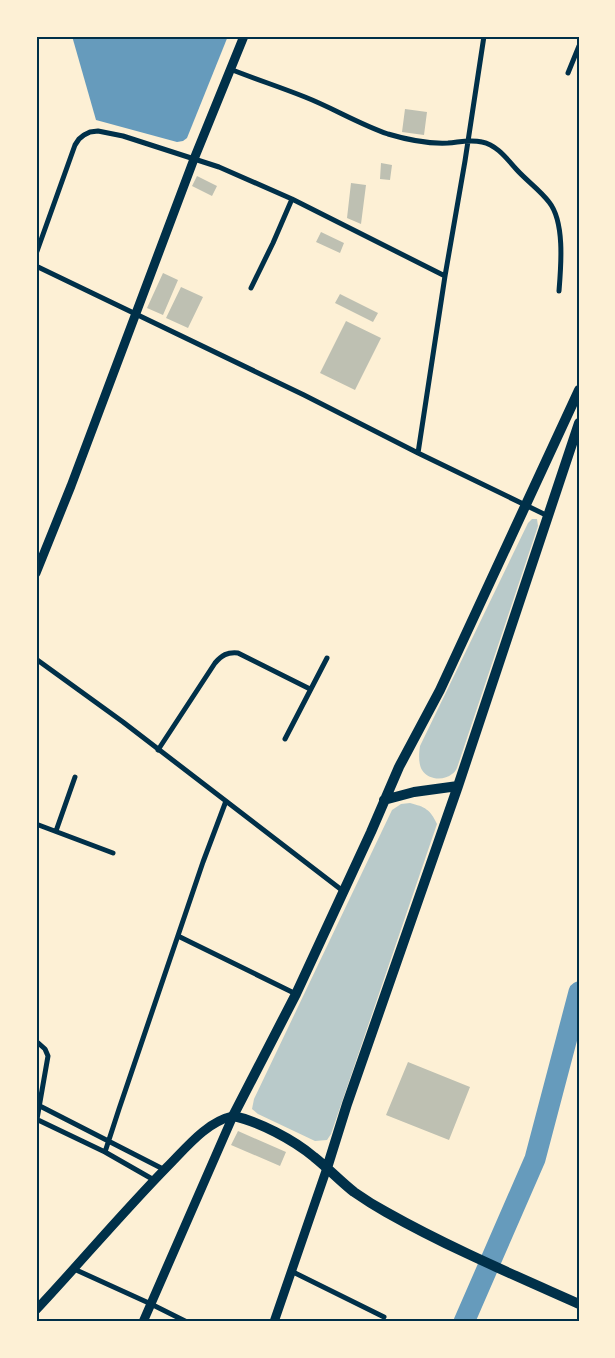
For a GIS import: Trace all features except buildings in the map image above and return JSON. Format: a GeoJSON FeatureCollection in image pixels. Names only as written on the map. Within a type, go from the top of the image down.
{"type":"FeatureCollection","features":[{"type":"Feature","properties":{"kind":"main road"},"geometry":{"type":"LineString","coordinates":[[579,390],[440,690],[399,767],[296,994],[233,1116],[264,1127],[296,1144],[312,1155],[355,1193],[378,1207],[454,1247],[579,1304]]}},
{"type":"Feature","properties":{"kind":"main road"},"geometry":{"type":"LineString","coordinates":[[327,1168],[347,1104],[458,786],[579,423]]}},
{"type":"Feature","properties":{"kind":"main road"},"geometry":{"type":"LineString","coordinates":[[384,800],[414,792],[458,786]]}},
{"type":"Feature","properties":{"kind":"street"},"geometry":{"type":"LineString","coordinates":[[36,573],[72,486],[194,159],[244,36]]}},
{"type":"Feature","properties":{"kind":"street"},"geometry":{"type":"LineString","coordinates":[[418,454],[484,36]]}},
{"type":"Feature","properties":{"kind":"street"},"geometry":{"type":"LineString","coordinates":[[568,73],[579,46]]}},
{"type":"Feature","properties":{"kind":"street"},"geometry":{"type":"LineString","coordinates":[[230,69],[305,97],[386,133],[426,143],[468,140],[485,142],[499,151],[548,201],[556,214],[561,262],[558,291]]}},
{"type":"Feature","properties":{"kind":"street"},"geometry":{"type":"LineString","coordinates":[[36,254],[75,145],[84,135],[90,132],[98,132],[123,136],[219,167],[292,199],[445,276]]}},
{"type":"Feature","properties":{"kind":"street"},"geometry":{"type":"LineString","coordinates":[[251,288],[292,199]]}},
{"type":"Feature","properties":{"kind":"street"},"geometry":{"type":"LineString","coordinates":[[36,266],[304,395],[418,454],[548,517]]}},
{"type":"Feature","properties":{"kind":"street"},"geometry":{"type":"LineString","coordinates":[[158,750],[215,663],[224,654],[238,653],[310,690]]}},
{"type":"Feature","properties":{"kind":"street"},"geometry":{"type":"LineString","coordinates":[[285,739],[327,658]]}},
{"type":"Feature","properties":{"kind":"street"},"geometry":{"type":"LineString","coordinates":[[36,659],[343,891]]}},
{"type":"Feature","properties":{"kind":"street"},"geometry":{"type":"LineString","coordinates":[[56,832],[75,776]]}},
{"type":"Feature","properties":{"kind":"street"},"geometry":{"type":"LineString","coordinates":[[105,1152],[118,1109],[226,801]]}},
{"type":"Feature","properties":{"kind":"street"},"geometry":{"type":"LineString","coordinates":[[36,824],[112,853]]}},
{"type":"Feature","properties":{"kind":"street"},"geometry":{"type":"LineString","coordinates":[[178,936],[296,994]]}},
{"type":"Feature","properties":{"kind":"street"},"geometry":{"type":"LineString","coordinates":[[36,1041],[45,1049],[48,1056],[37,1119],[105,1152],[154,1180]]}},
{"type":"Feature","properties":{"kind":"street"},"geometry":{"type":"LineString","coordinates":[[38,1105],[165,1170]]}},
{"type":"Feature","properties":{"kind":"street"},"geometry":{"type":"LineString","coordinates":[[36,1310],[154,1180],[201,1133],[215,1123],[233,1116]]}},
{"type":"Feature","properties":{"kind":"street"},"geometry":{"type":"LineString","coordinates":[[142,1322],[233,1116]]}},
{"type":"Feature","properties":{"kind":"street"},"geometry":{"type":"LineString","coordinates":[[274,1322],[327,1168]]}},
{"type":"Feature","properties":{"kind":"street"},"geometry":{"type":"LineString","coordinates":[[74,1269],[187,1322]]}},
{"type":"Feature","properties":{"kind":"street"},"geometry":{"type":"LineString","coordinates":[[292,1271],[384,1317]]}},
{"type":"Feature","properties":{"kind":"shaded area"},"geometry":{"type":"Polygon","coordinates":[[[532,519],[537,519],[538,526],[457,768],[453,774],[445,778],[432,778],[422,770],[419,758],[420,746],[528,523],[532,519]]]}},
{"type":"Feature","properties":{"kind":"shaded area"},"geometry":{"type":"Polygon","coordinates":[[[410,803],[426,809],[437,824],[331,1134],[327,1140],[315,1141],[258,1114],[252,1109],[254,1099],[392,810],[401,804],[410,803]]]}},
{"type":"Feature","properties":{"kind":"water"},"geometry":{"type":"Polygon","coordinates":[[[72,36],[228,36],[187,138],[177,142],[96,120],[72,36]]]}},
{"type":"Feature","properties":{"kind":"waterway"},"geometry":{"type":"LineString","coordinates":[[464,1322],[535,1159],[579,992]]}}]}
